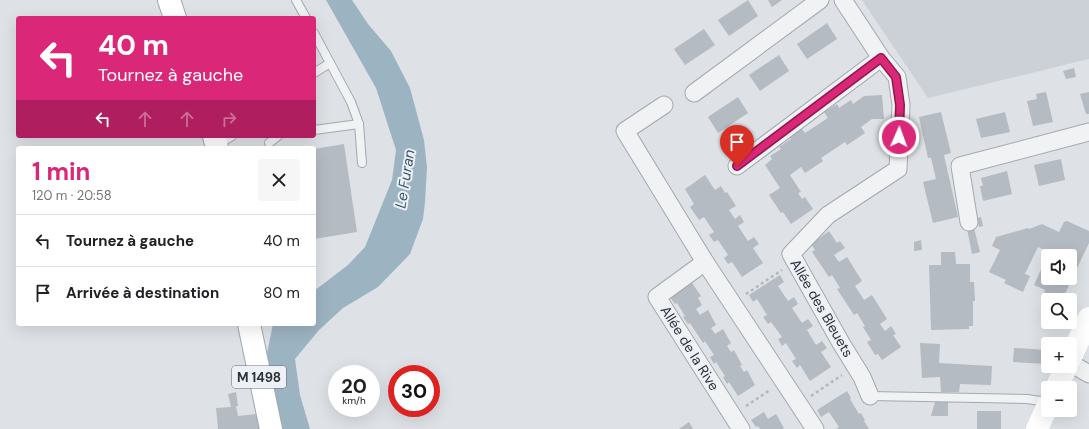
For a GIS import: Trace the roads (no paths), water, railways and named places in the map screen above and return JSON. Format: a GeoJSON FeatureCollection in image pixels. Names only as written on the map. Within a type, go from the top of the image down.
{"type":"FeatureCollection","features":[{"type":"Feature","properties":{"kind":"main road"},"geometry":{"type":"LineString","coordinates":[[169,0],[174,16]]}},
{"type":"Feature","properties":{"kind":"main road"},"geometry":{"type":"LineString","coordinates":[[1077,344],[1089,318]]}},
{"type":"Feature","properties":{"kind":"main road","name":"M 1498"},"geometry":{"type":"LineString","coordinates":[[249,326],[271,429]]}},
{"type":"Feature","properties":{"kind":"main road"},"geometry":{"type":"LineString","coordinates":[[1037,429],[1042,417]]}},
{"type":"Feature","properties":{"kind":"street"},"geometry":{"type":"LineString","coordinates":[[694,93],[820,0]]}},
{"type":"Feature","properties":{"kind":"street"},"geometry":{"type":"LineString","coordinates":[[737,166],[881,58],[843,0]]}},
{"type":"Feature","properties":{"kind":"street","name":"Allée des Bleuets"},"geometry":{"type":"LineString","coordinates":[[870,396],[862,377],[791,254],[828,215],[898,169],[900,105],[896,77],[881,58]]}},
{"type":"Feature","properties":{"kind":"street"},"geometry":{"type":"LineString","coordinates":[[664,105],[625,131],[705,262],[815,429]]}},
{"type":"Feature","properties":{"kind":"street"},"geometry":{"type":"LineString","coordinates":[[969,222],[960,166],[1089,132]]}},
{"type":"Feature","properties":{"kind":"street","name":"Allée de la Rive"},"geometry":{"type":"LineString","coordinates":[[705,262],[657,298],[736,422]]}},
{"type":"Feature","properties":{"kind":"street"},"geometry":{"type":"LineString","coordinates":[[1077,367],[1089,374]]}},
{"type":"Feature","properties":{"kind":"lane"},"geometry":{"type":"LineString","coordinates":[[296,0],[305,16]]}},
{"type":"Feature","properties":{"kind":"lane"},"geometry":{"type":"LineString","coordinates":[[316,37],[351,102],[359,124],[362,163]]}},
{"type":"Feature","properties":{"kind":"lane"},"geometry":{"type":"LineString","coordinates":[[316,72],[330,63]]}},
{"type":"Feature","properties":{"kind":"lane"},"geometry":{"type":"LineString","coordinates":[[316,130],[359,124]]}},
{"type":"Feature","properties":{"kind":"lane"},"geometry":{"type":"LineString","coordinates":[[269,143],[275,138]]}},
{"type":"Feature","properties":{"kind":"lane"},"geometry":{"type":"LineString","coordinates":[[870,396],[1027,399],[1041,401]]}},
{"type":"Feature","properties":{"kind":"water","name":"Le Furan"},"geometry":{"type":"Polygon","coordinates":[[[326,0],[352,0],[368,24],[391,51],[410,88],[424,140],[427,167],[425,202],[423,219],[410,254],[378,287],[343,308],[319,330],[295,359],[300,395],[310,429],[283,429],[266,358],[273,326],[316,326],[316,289],[348,265],[365,247],[392,180],[396,150],[376,88],[326,0]]]}}]}
